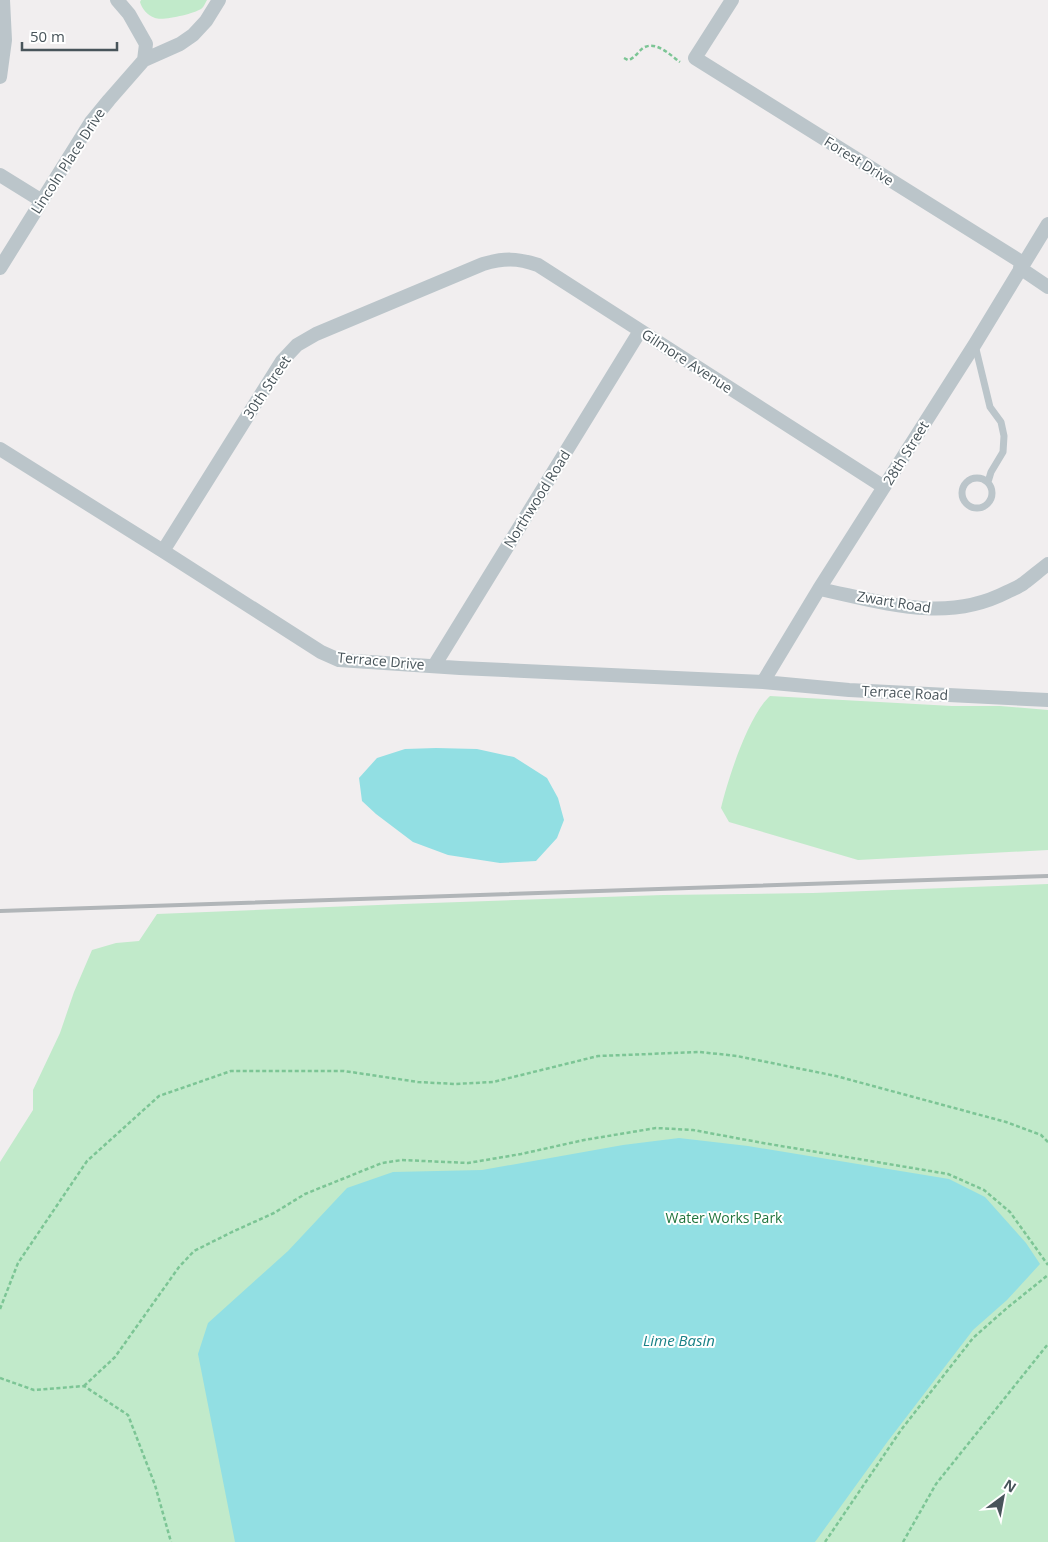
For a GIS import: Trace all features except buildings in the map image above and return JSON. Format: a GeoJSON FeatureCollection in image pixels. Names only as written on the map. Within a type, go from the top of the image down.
{"type":"FeatureCollection","features":[{"type":"Feature","properties":{"kind":"street"},"geometry":{"type":"LineString","coordinates":[[0,77],[5,40],[3,0]]}},
{"type":"Feature","properties":{"kind":"street"},"geometry":{"type":"LineString","coordinates":[[117,0],[130,14],[146,44],[144,60]]}},
{"type":"Feature","properties":{"kind":"street"},"geometry":{"type":"LineString","coordinates":[[144,60],[180,44],[193,35],[206,21],[219,0]]}},
{"type":"Feature","properties":{"kind":"street","name":"Forest Drive"},"geometry":{"type":"LineString","coordinates":[[732,0],[695,58],[1022,266],[1048,287]]}},
{"type":"Feature","properties":{"kind":"street","name":"Lincoln Place Drive"},"geometry":{"type":"LineString","coordinates":[[0,268],[91,122],[144,60]]}},
{"type":"Feature","properties":{"kind":"street"},"geometry":{"type":"LineString","coordinates":[[0,175],[42,201]]}},
{"type":"Feature","properties":{"kind":"street","name":"28th Street"},"geometry":{"type":"LineString","coordinates":[[763,682],[819,589],[975,344],[1048,224]]}},
{"type":"Feature","properties":{"kind":"street","name":"Gilmore Avenue"},"geometry":{"type":"LineString","coordinates":[[483,264],[512,259],[525,260],[538,265],[884,487]]}},
{"type":"Feature","properties":{"kind":"street","name":"30th Street"},"geometry":{"type":"LineString","coordinates":[[163,551],[282,361],[297,345],[316,334],[483,264]]}},
{"type":"Feature","properties":{"kind":"street","name":"Northwood Road"},"geometry":{"type":"LineString","coordinates":[[434,666],[640,331]]}},
{"type":"Feature","properties":{"kind":"street","name":"Terrace Drive"},"geometry":{"type":"LineString","coordinates":[[0,449],[321,652],[339,660],[763,682]]}},
{"type":"Feature","properties":{"kind":"street","name":"Zwart Road"},"geometry":{"type":"LineString","coordinates":[[819,589],[914,608],[946,610],[962,608],[994,599],[1023,584],[1048,564]]}},
{"type":"Feature","properties":{"kind":"street","name":"Terrace Road"},"geometry":{"type":"LineString","coordinates":[[763,682],[849,690],[1048,700]]}},
{"type":"Feature","properties":{"kind":"lane"},"geometry":{"type":"LineString","coordinates":[[975,344],[990,407],[1001,422],[1004,436],[1003,452],[991,472],[988,482]]}},
{"type":"Feature","properties":{"kind":"lane"},"geometry":{"type":"LineString","coordinates":[[976,477],[988,482],[992,488],[988,503],[978,508],[965,503],[961,490],[966,481],[976,477]]}},
{"type":"Feature","properties":{"kind":"path"},"geometry":{"type":"LineString","coordinates":[[624,58],[631,59],[645,47],[653,46],[658,47],[680,62]]}},
{"type":"Feature","properties":{"kind":"path"},"geometry":{"type":"LineString","coordinates":[[0,1309],[18,1263],[87,1161],[158,1096],[232,1071],[344,1071],[418,1082],[455,1084],[493,1082],[598,1056],[700,1052],[737,1056],[836,1076],[1006,1122],[1041,1135],[1048,1142]]}},
{"type":"Feature","properties":{"kind":"path"},"geometry":{"type":"LineString","coordinates":[[84,1386],[115,1357],[179,1267],[194,1251],[274,1213],[305,1194],[382,1163],[402,1160],[468,1163],[656,1128],[693,1130],[948,1174],[984,1190],[1010,1212],[1048,1265]]}},
{"type":"Feature","properties":{"kind":"path"},"geometry":{"type":"LineString","coordinates":[[825,1542],[901,1430],[973,1338],[1048,1275]]}},
{"type":"Feature","properties":{"kind":"path"},"geometry":{"type":"LineString","coordinates":[[903,1542],[936,1484],[1048,1344]]}},
{"type":"Feature","properties":{"kind":"path"},"geometry":{"type":"LineString","coordinates":[[0,1378],[34,1390],[84,1386],[128,1415],[155,1485],[171,1542]]}},
{"type":"Feature","properties":{"kind":"green space"},"geometry":{"type":"Polygon","coordinates":[[[141,0],[207,0],[202,8],[192,13],[159,19],[145,12],[140,2],[141,0]]]}},
{"type":"Feature","properties":{"kind":"green space"},"geometry":{"type":"Polygon","coordinates":[[[770,696],[952,706],[1000,706],[1048,710],[1048,850],[858,860],[729,822],[721,808],[729,781],[740,749],[754,718],[770,696]]]}},
{"type":"Feature","properties":{"kind":"green space","name":"Water Works Park"},"geometry":{"type":"Polygon","coordinates":[[[1048,884],[1048,1542],[0,1542],[0,1162],[33,1110],[33,1090],[60,1033],[74,992],[92,950],[116,943],[139,941],[157,914],[663,895],[813,893],[1048,884]]]}},
{"type":"Feature","properties":{"kind":"water"},"geometry":{"type":"Polygon","coordinates":[[[405,749],[477,749],[514,757],[547,778],[558,798],[564,820],[557,838],[536,861],[500,863],[448,855],[413,842],[362,801],[359,778],[377,758],[405,749]]]}},
{"type":"Feature","properties":{"kind":"water","name":"Lime Basin"},"geometry":{"type":"Polygon","coordinates":[[[679,1138],[748,1146],[949,1179],[985,1197],[1026,1243],[1040,1264],[1007,1300],[973,1330],[888,1441],[815,1542],[235,1542],[198,1354],[208,1323],[288,1251],[347,1188],[393,1172],[482,1170],[623,1145],[679,1138]]]}},
{"type":"Feature","properties":{"kind":"railway"},"geometry":{"type":"LineString","coordinates":[[0,911],[1048,876]]}}]}
